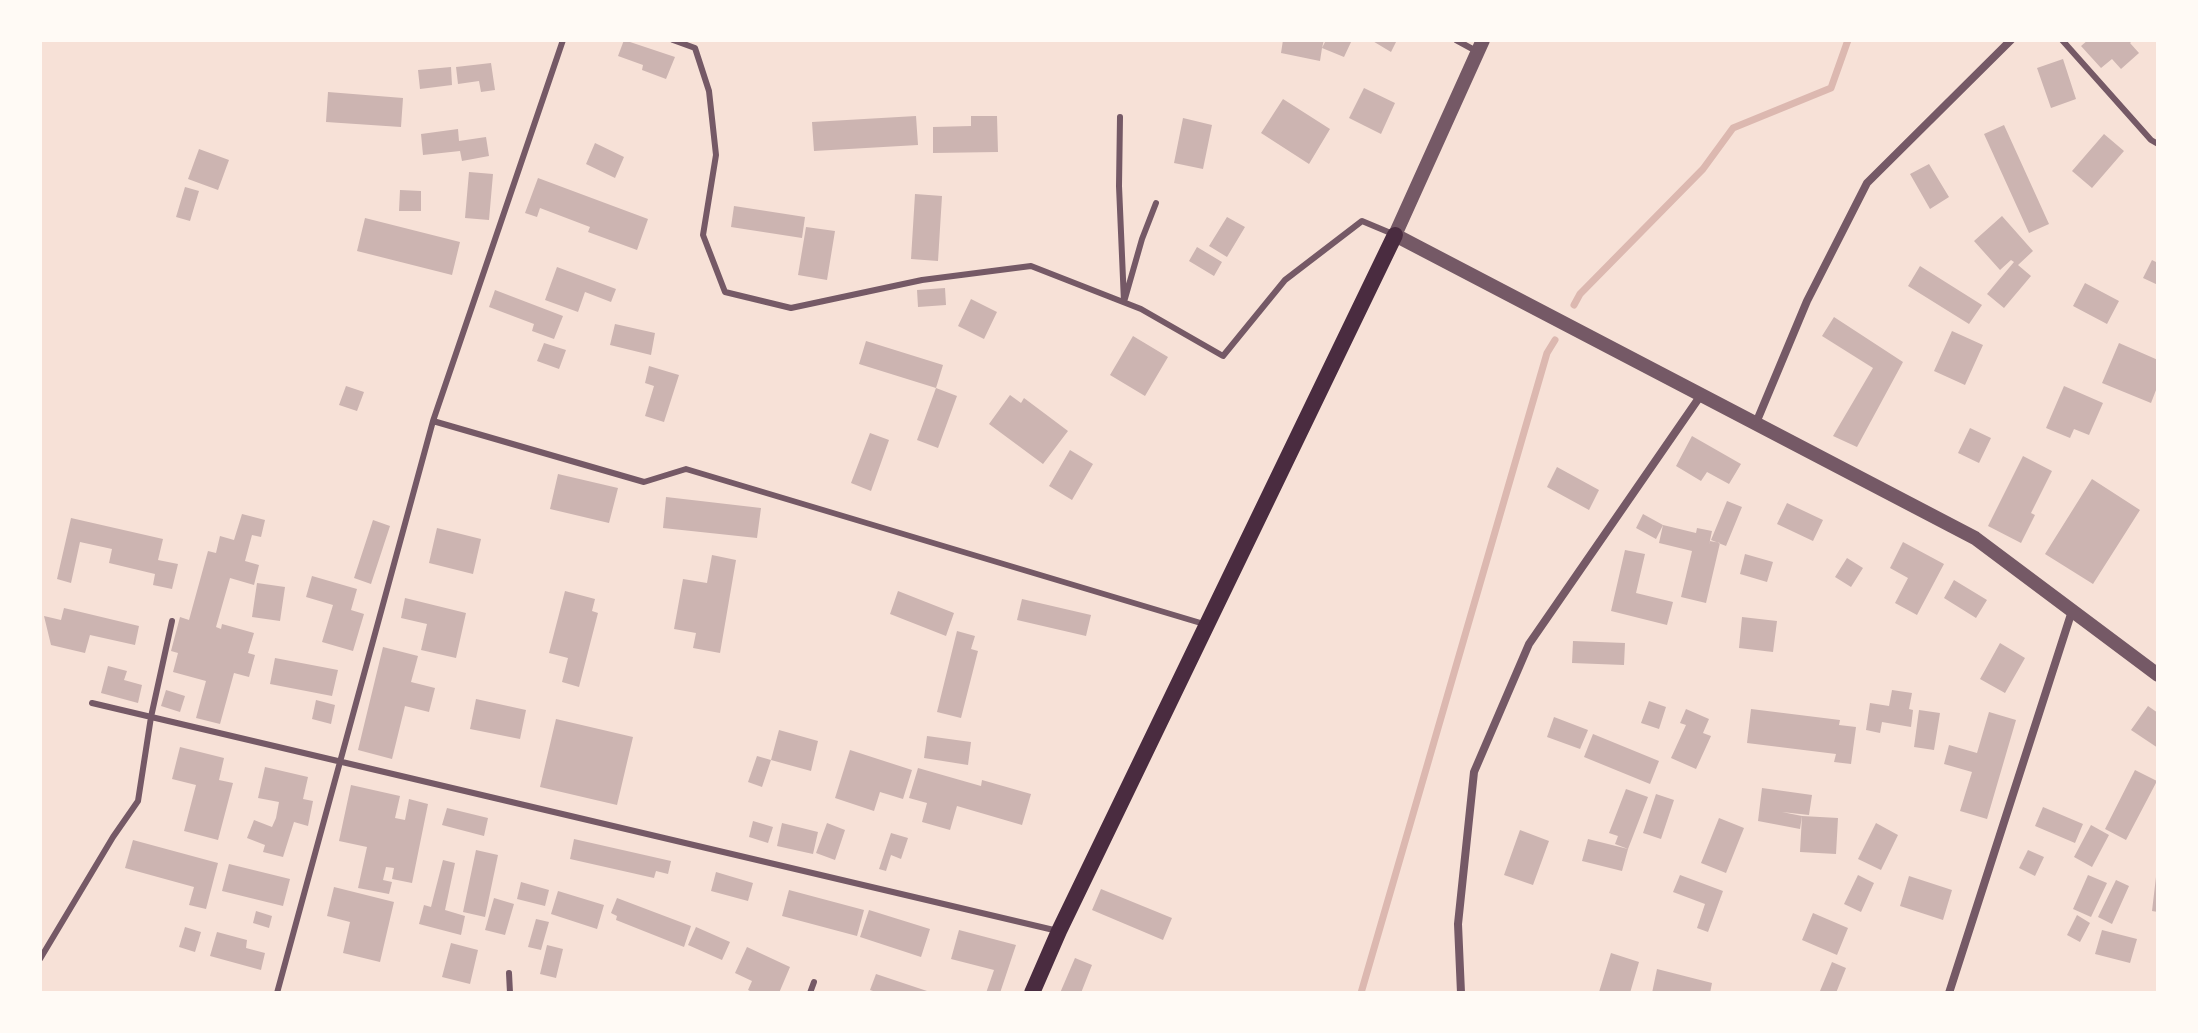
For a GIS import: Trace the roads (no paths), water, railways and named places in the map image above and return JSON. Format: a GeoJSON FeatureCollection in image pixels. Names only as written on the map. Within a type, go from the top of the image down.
{"type":"FeatureCollection","features":[{"type":"Feature","properties":{"kind":"main road"},"geometry":{"type":"LineString","coordinates":[[1032,993],[1059,931],[1395,235]]}},
{"type":"Feature","properties":{"kind":"street"},"geometry":{"type":"LineString","coordinates":[[1756,423],[1807,301],[1867,183],[2011,40]]}},
{"type":"Feature","properties":{"kind":"street"},"geometry":{"type":"LineString","coordinates":[[1481,46],[1395,235],[1975,538],[2158,675]]}},
{"type":"Feature","properties":{"kind":"street"},"geometry":{"type":"LineString","coordinates":[[1461,993],[1458,924],[1474,772],[1529,644],[1701,395]]}},
{"type":"Feature","properties":{"kind":"street"},"geometry":{"type":"LineString","coordinates":[[1949,993],[2072,611]]}},
{"type":"Feature","properties":{"kind":"lane"},"geometry":{"type":"LineString","coordinates":[[277,993],[433,421],[563,40]]}},
{"type":"Feature","properties":{"kind":"lane"},"geometry":{"type":"LineString","coordinates":[[673,40],[695,48],[709,91],[716,155],[703,235],[725,292],[791,308],[922,280],[1031,266],[1141,309],[1223,356],[1285,280],[1362,221],[1395,235]]}},
{"type":"Feature","properties":{"kind":"lane"},"geometry":{"type":"LineString","coordinates":[[1456,40],[1481,46]]}},
{"type":"Feature","properties":{"kind":"lane"},"geometry":{"type":"LineString","coordinates":[[2062,40],[2151,140],[2158,144]]}},
{"type":"Feature","properties":{"kind":"lane"},"geometry":{"type":"LineString","coordinates":[[1120,117],[1119,186],[1124,302]]}},
{"type":"Feature","properties":{"kind":"lane"},"geometry":{"type":"LineString","coordinates":[[1124,302],[1156,203]]}},
{"type":"Feature","properties":{"kind":"lane"},"geometry":{"type":"LineString","coordinates":[[433,421],[644,482],[686,469],[1207,624]]}},
{"type":"Feature","properties":{"kind":"lane"},"geometry":{"type":"LineString","coordinates":[[40,959],[138,801],[151,717],[172,621]]}},
{"type":"Feature","properties":{"kind":"lane"},"geometry":{"type":"LineString","coordinates":[[92,703],[1059,931]]}},
{"type":"Feature","properties":{"kind":"lane"},"geometry":{"type":"LineString","coordinates":[[509,973],[510,993]]}},
{"type":"Feature","properties":{"kind":"lane"},"geometry":{"type":"LineString","coordinates":[[810,993],[814,982]]}},
{"type":"Feature","properties":{"kind":"waterway"},"geometry":{"type":"LineString","coordinates":[[1574,305],[1580,294],[1703,169],[1733,128],[1831,88],[1848,40]]}},
{"type":"Feature","properties":{"kind":"waterway"},"geometry":{"type":"LineString","coordinates":[[1361,993],[1547,353],[1555,340]]}}]}
